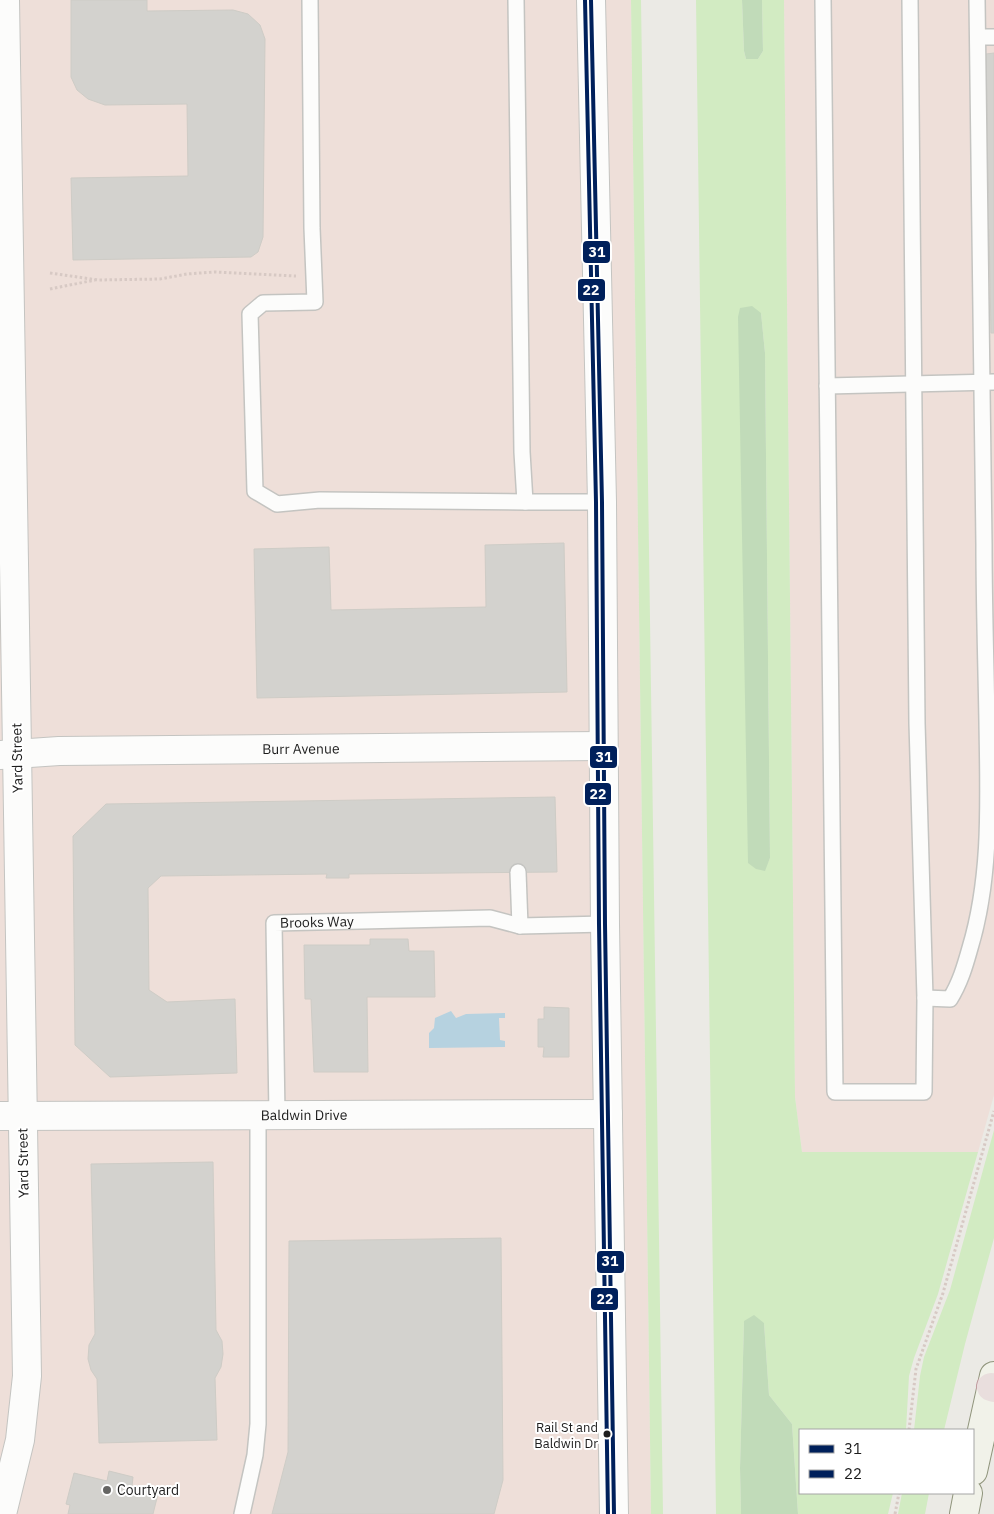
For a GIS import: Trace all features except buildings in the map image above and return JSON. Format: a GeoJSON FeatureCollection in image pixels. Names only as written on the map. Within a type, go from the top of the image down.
{"type":"FeatureCollection","features":[{"type":"Feature","properties":{"kind":"main road"},"geometry":{"type":"LineString","coordinates":[[974,1467],[993,1384]]}},
{"type":"Feature","properties":{"kind":"main road"},"geometry":{"type":"LineString","coordinates":[[964,1514],[968,1494]]}},
{"type":"Feature","properties":{"kind":"street","name":"Yard Street"},"geometry":{"type":"LineString","coordinates":[[2,1514],[20,1440],[26,1376],[11,1116],[6,0]]}},
{"type":"Feature","properties":{"kind":"street"},"geometry":{"type":"LineString","coordinates":[[592,0],[602,502],[605,924],[614,1514]]}},
{"type":"Feature","properties":{"kind":"street","name":"Burr Avenue"},"geometry":{"type":"LineString","coordinates":[[8,754],[88,751],[603,746]]}},
{"type":"Feature","properties":{"kind":"street","name":"Baldwin Drive"},"geometry":{"type":"LineString","coordinates":[[11,1116],[608,1114]]}},
{"type":"Feature","properties":{"kind":"lane"},"geometry":{"type":"LineString","coordinates":[[310,0],[314,302],[263,303],[250,314],[255,491],[277,504],[320,500],[602,502]]}},
{"type":"Feature","properties":{"kind":"lane"},"geometry":{"type":"LineString","coordinates":[[516,0],[522,452],[525,502]]}},
{"type":"Feature","properties":{"kind":"lane"},"geometry":{"type":"LineString","coordinates":[[823,0],[835,1092],[924,1092],[925,998],[917,723],[910,0]]}},
{"type":"Feature","properties":{"kind":"lane"},"geometry":{"type":"LineString","coordinates":[[925,998],[950,999],[959,984],[977,923],[985,874],[991,721],[988,382],[981,192],[977,0]]}},
{"type":"Feature","properties":{"kind":"lane"},"geometry":{"type":"LineString","coordinates":[[978,37],[994,37]]}},
{"type":"Feature","properties":{"kind":"lane"},"geometry":{"type":"LineString","coordinates":[[827,386],[988,382]]}},
{"type":"Feature","properties":{"kind":"lane"},"geometry":{"type":"LineString","coordinates":[[518,872],[520,926],[605,924]]}},
{"type":"Feature","properties":{"kind":"lane","name":"Brooks Way"},"geometry":{"type":"LineString","coordinates":[[268,1116],[274,923],[490,918],[520,926]]}},
{"type":"Feature","properties":{"kind":"lane"},"geometry":{"type":"LineString","coordinates":[[242,1514],[255,1455],[258,1424],[268,1116]]}},
{"type":"Feature","properties":{"kind":"path"},"geometry":{"type":"LineString","coordinates":[[50,273],[98,280],[160,279],[214,272],[314,276]]}},
{"type":"Feature","properties":{"kind":"path"},"geometry":{"type":"LineString","coordinates":[[50,289],[98,280]]}},
{"type":"Feature","properties":{"kind":"path"},"geometry":{"type":"LineString","coordinates":[[909,1429],[916,1369],[943,1293],[994,1111]]}},
{"type":"Feature","properties":{"kind":"path"},"geometry":{"type":"LineString","coordinates":[[895,1514],[898,1494]]}},
{"type":"Feature","properties":{"kind":"shaded area"},"geometry":{"type":"Polygon","coordinates":[[[0,0],[631,0],[651,1514],[0,1514],[0,0]]]}},
{"type":"Feature","properties":{"kind":"shaded area"},"geometry":{"type":"Polygon","coordinates":[[[784,0],[994,0],[994,1095],[978,1152],[802,1152],[795,1097],[784,0]]]}},
{"type":"Feature","properties":{"kind":"green space"},"geometry":{"type":"Polygon","coordinates":[[[631,0],[641,0],[663,1514],[651,1514],[631,0]]]}},
{"type":"Feature","properties":{"kind":"green space"},"geometry":{"type":"Polygon","coordinates":[[[696,0],[742,0],[746,59],[758,59],[763,51],[762,0],[784,0],[795,1097],[802,1152],[978,1152],[938,1294],[909,1376],[906,1429],[799,1429],[799,1494],[893,1494],[888,1514],[798,1514],[792,1424],[769,1395],[764,1323],[744,1321],[740,1468],[741,1514],[716,1514],[696,0]],[[761,313],[764,871],[770,858],[765,353],[761,313]]]}},
{"type":"Feature","properties":{"kind":"green space"},"geometry":{"type":"Polygon","coordinates":[[[742,0],[762,0],[763,51],[758,59],[746,59],[742,0]]]}},
{"type":"Feature","properties":{"kind":"green space"},"geometry":{"type":"Polygon","coordinates":[[[752,306],[761,313],[765,353],[770,858],[765,871],[756,869],[748,863],[738,317],[740,308],[752,306]]]}},
{"type":"Feature","properties":{"kind":"green space"},"geometry":{"type":"Polygon","coordinates":[[[994,1130],[994,1238],[944,1429],[914,1429],[924,1357],[950,1290],[994,1130]]]}},
{"type":"Feature","properties":{"kind":"green space"},"geometry":{"type":"Polygon","coordinates":[[[754,1315],[764,1323],[769,1395],[792,1424],[798,1514],[741,1514],[740,1468],[744,1321],[754,1315]]]}},
{"type":"Feature","properties":{"kind":"green space"},"geometry":{"type":"Polygon","coordinates":[[[902,1494],[929,1494],[925,1514],[898,1514],[902,1494]]]}},
{"type":"Feature","properties":{"kind":"water"},"geometry":{"type":"Polygon","coordinates":[[[451,1011],[456,1018],[466,1014],[505,1013],[505,1018],[499,1018],[500,1040],[505,1041],[505,1047],[429,1048],[429,1033],[434,1028],[435,1018],[451,1011]]]}},
{"type":"Feature","properties":{"kind":"transit line","name":"22"},"geometry":{"type":"LineString","coordinates":[[585,0],[596,502],[599,924],[608,1514]]}},
{"type":"Feature","properties":{"kind":"transit line","name":"31"},"geometry":{"type":"LineString","coordinates":[[591,0],[602,502],[605,924],[614,1514]]}},
{"type":"Feature","properties":{"kind":"place","name":"Rail St and Baldwin Dr"},"geometry":{"type":"Point","coordinates":[607,1434]}},
{"type":"Feature","properties":{"kind":"place","name":"Courtyard"},"geometry":{"type":"Point","coordinates":[107,1490]}}]}
